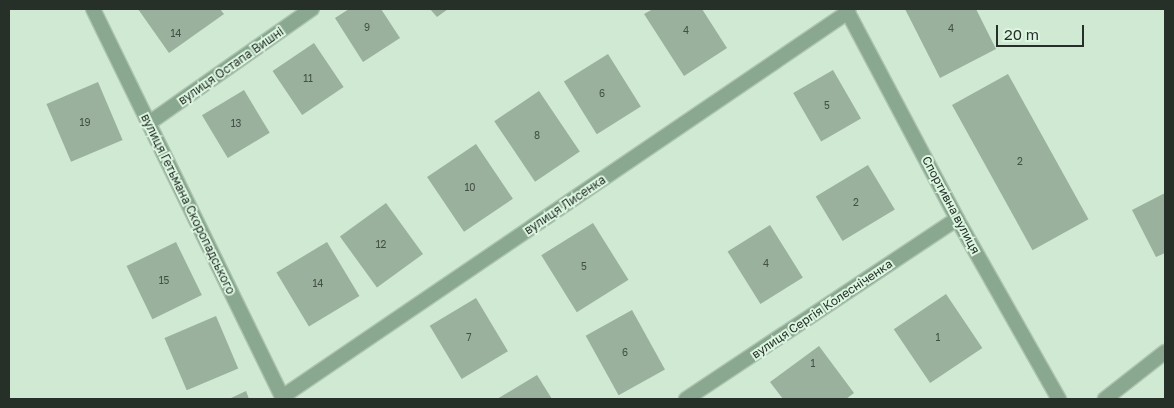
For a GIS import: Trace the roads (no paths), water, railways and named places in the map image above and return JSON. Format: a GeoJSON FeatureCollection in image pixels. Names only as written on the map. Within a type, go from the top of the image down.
{"type":"FeatureCollection","features":[{"type":"Feature","properties":{"kind":"street","name":"вулиця Гетьмана Скоропадського"},"geometry":{"type":"LineString","coordinates":[[93,9],[283,398]]}},
{"type":"Feature","properties":{"kind":"street","name":"вулиця Остапа Вишні"},"geometry":{"type":"LineString","coordinates":[[149,123],[312,9]]}},
{"type":"Feature","properties":{"kind":"street","name":"Спортивна вулиця"},"geometry":{"type":"LineString","coordinates":[[847,10],[957,218],[1059,399]]}},
{"type":"Feature","properties":{"kind":"street","name":"вулиця Лисенка"},"geometry":{"type":"LineString","coordinates":[[283,398],[847,10]]}},
{"type":"Feature","properties":{"kind":"street","name":"вулиця Сергія Колесніченка"},"geometry":{"type":"LineString","coordinates":[[686,399],[957,218]]}},
{"type":"Feature","properties":{"kind":"street"},"geometry":{"type":"LineString","coordinates":[[1105,399],[1165,352]]}}]}
